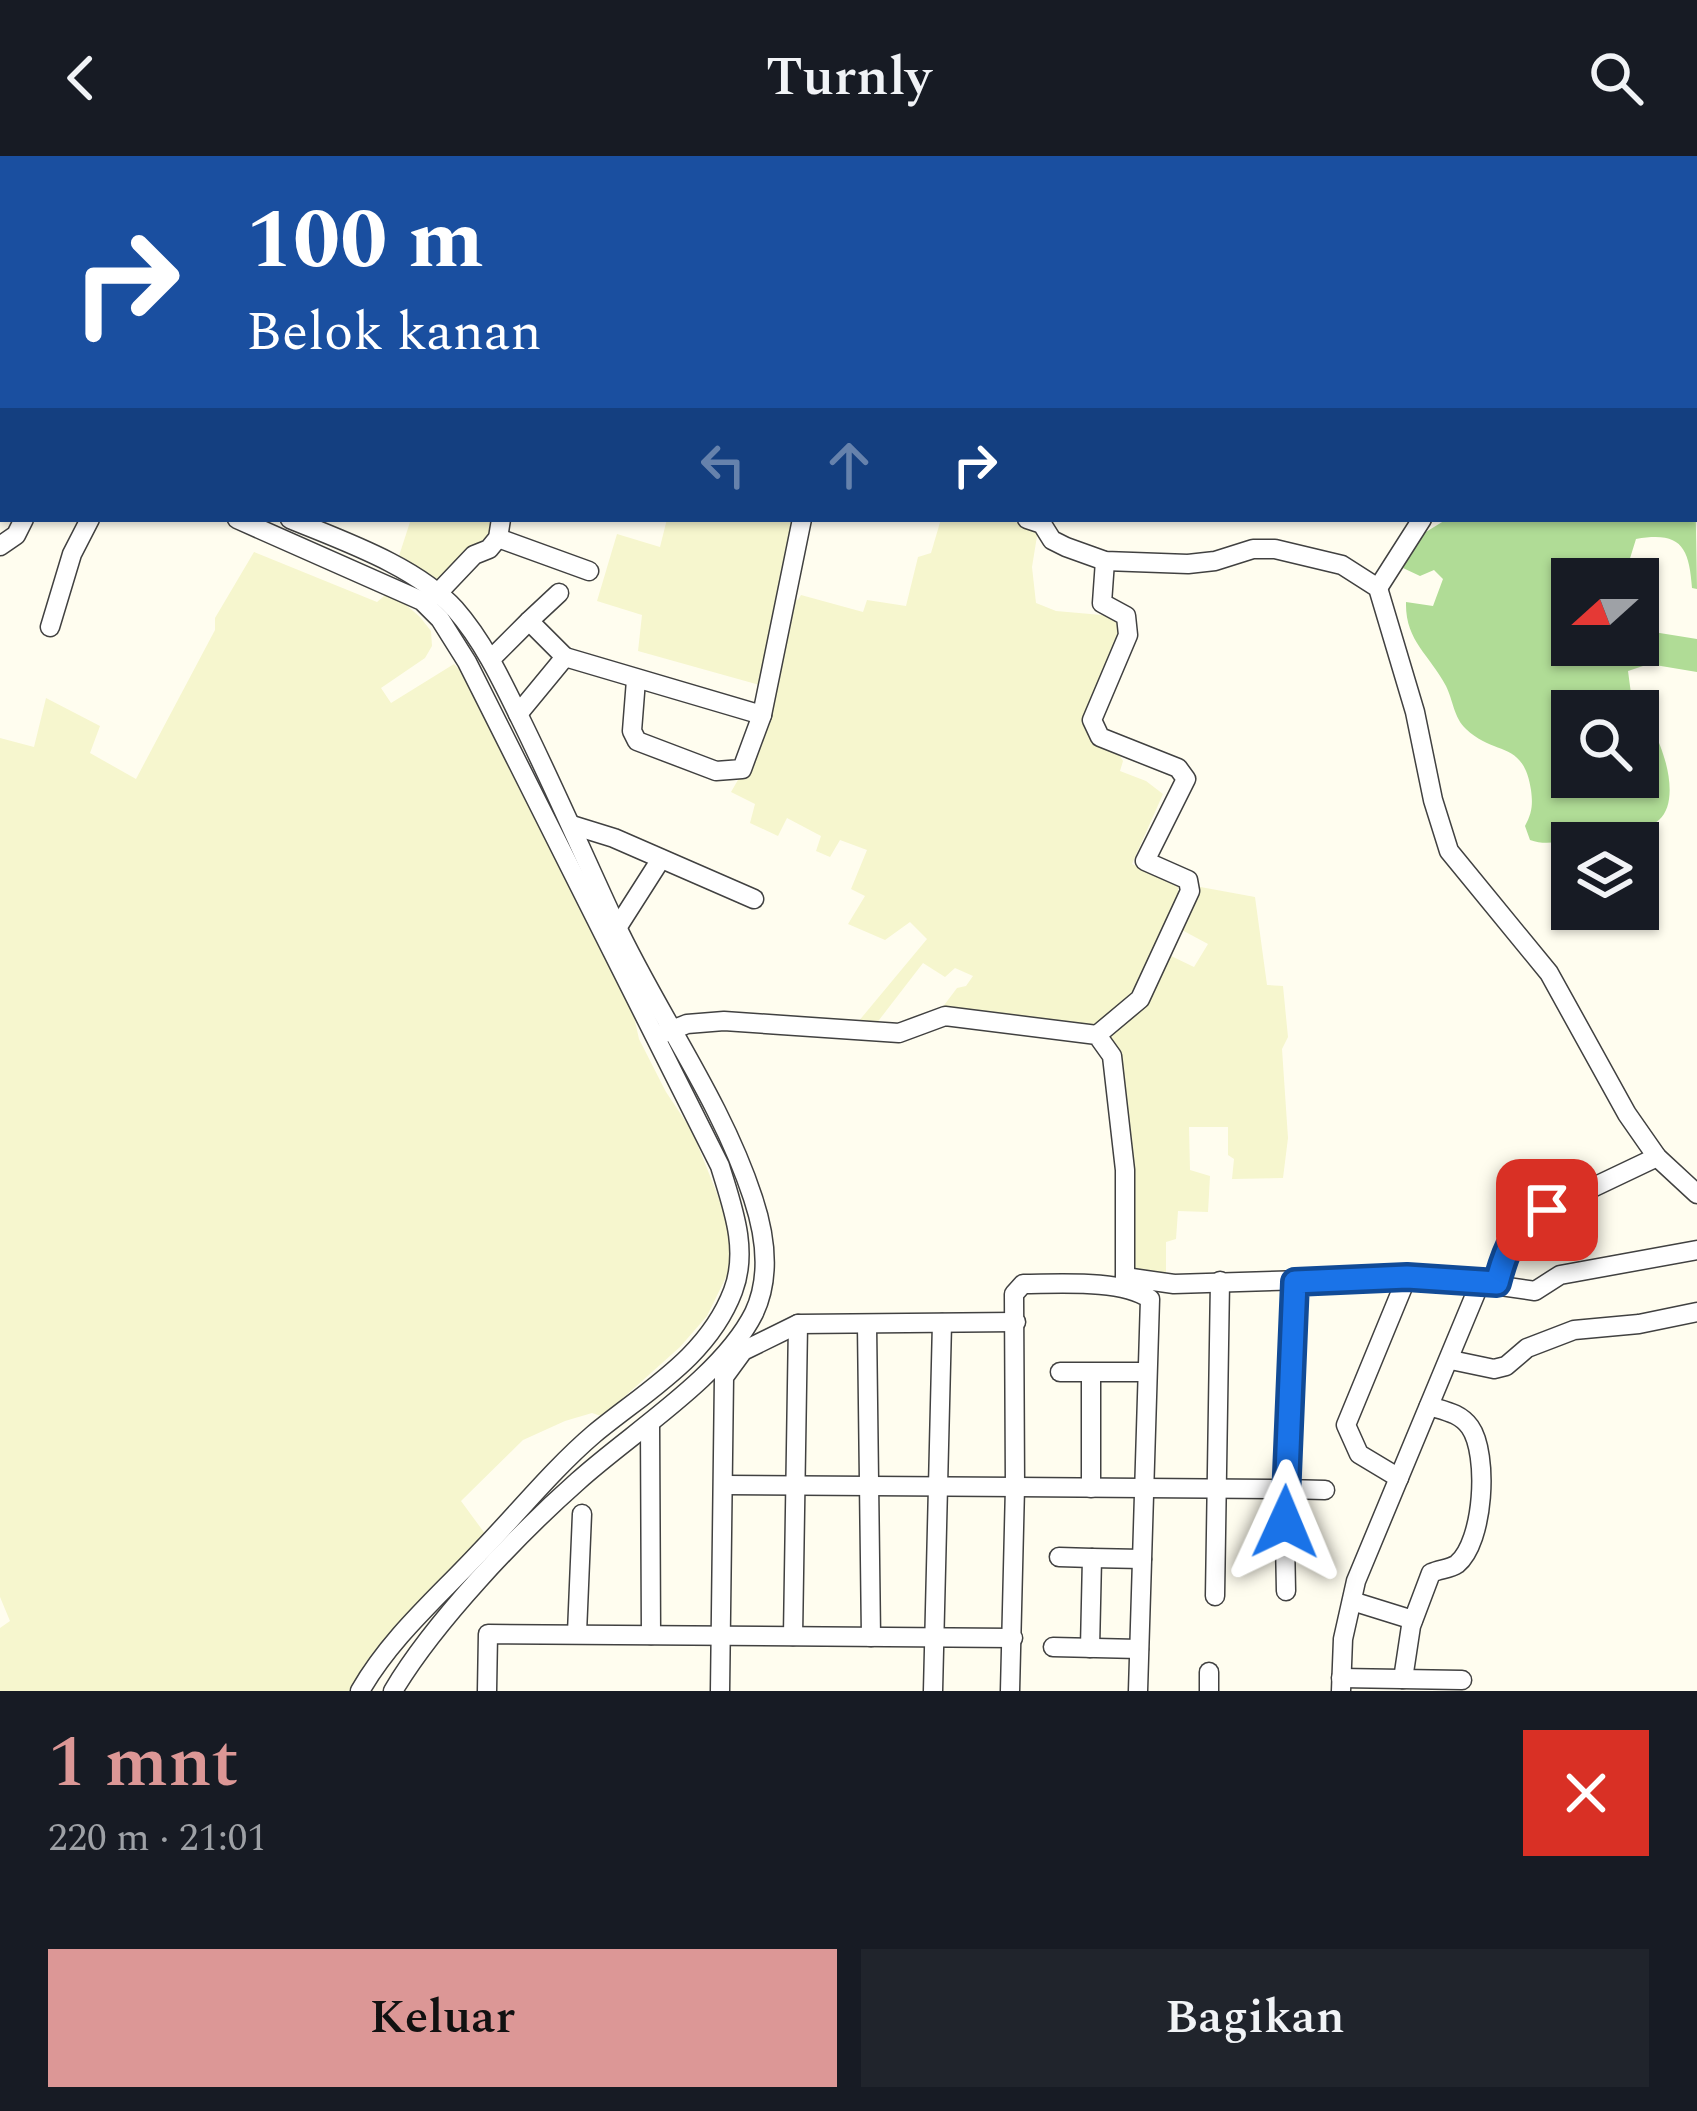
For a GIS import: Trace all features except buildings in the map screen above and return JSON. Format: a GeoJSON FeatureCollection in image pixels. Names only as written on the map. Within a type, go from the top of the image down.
{"type":"FeatureCollection","features":[{"type":"Feature","properties":{"kind":"street"},"geometry":{"type":"LineString","coordinates":[[0,546],[12,540],[22,522]]}},
{"type":"Feature","properties":{"kind":"street"},"geometry":{"type":"LineString","coordinates":[[50,627],[72,554],[88,522]]}},
{"type":"Feature","properties":{"kind":"street"},"geometry":{"type":"LineString","coordinates":[[249,522],[398,587],[440,619],[753,1198],[763,1236],[761,1294],[743,1330],[722,1356],[650,1423],[577,1481],[427,1640],[392,1691]]}},
{"type":"Feature","properties":{"kind":"street"},"geometry":{"type":"LineString","coordinates":[[297,522],[398,566],[444,597],[490,659],[572,825],[664,1034],[719,1166],[734,1210],[740,1250],[735,1287],[703,1342],[562,1467],[405,1627],[378,1658],[360,1691]]}},
{"type":"Feature","properties":{"kind":"street"},"geometry":{"type":"LineString","coordinates":[[636,680],[634,738],[716,772],[742,769],[762,715],[801,522]]}},
{"type":"Feature","properties":{"kind":"street"},"geometry":{"type":"LineString","coordinates":[[1036,522],[1052,540],[1106,561],[1187,564],[1253,549],[1275,549],[1342,565],[1378,588],[1449,850],[1549,974],[1627,1114],[1657,1157],[1697,1195]]}},
{"type":"Feature","properties":{"kind":"street"},"geometry":{"type":"LineString","coordinates":[[1378,588],[1420,522]]}},
{"type":"Feature","properties":{"kind":"street"},"geometry":{"type":"LineString","coordinates":[[436,595],[474,555],[489,548],[500,529],[589,571]]}},
{"type":"Feature","properties":{"kind":"street"},"geometry":{"type":"LineString","coordinates":[[664,1034],[724,1021],[899,1033],[945,1016],[1097,1035],[1140,999],[1190,891],[1188,880],[1145,861],[1186,779],[1178,768],[1094,730],[1092,720],[1128,634],[1126,616],[1102,603],[1106,561]]}},
{"type":"Feature","properties":{"kind":"street"},"geometry":{"type":"LineString","coordinates":[[490,659],[559,593]]}},
{"type":"Feature","properties":{"kind":"street"},"geometry":{"type":"LineString","coordinates":[[530,621],[565,656],[762,715]]}},
{"type":"Feature","properties":{"kind":"street"},"geometry":{"type":"LineString","coordinates":[[518,714],[565,656]]}},
{"type":"Feature","properties":{"kind":"street"},"geometry":{"type":"LineString","coordinates":[[572,825],[614,838],[754,899]]}},
{"type":"Feature","properties":{"kind":"street"},"geometry":{"type":"LineString","coordinates":[[617,928],[662,860]]}},
{"type":"Feature","properties":{"kind":"street"},"geometry":{"type":"LineString","coordinates":[[1097,1035],[1112,1056],[1125,1170],[1125,1282]]}},
{"type":"Feature","properties":{"kind":"street"},"geometry":{"type":"LineString","coordinates":[[1462,1680],[1341,1684],[1343,1639],[1352,1601],[1429,1406],[1513,1238],[1534,1215],[1657,1157]]}},
{"type":"Feature","properties":{"kind":"street"},"geometry":{"type":"LineString","coordinates":[[1010,1691],[1014,1294],[1023,1284],[1407,1277],[1488,1283],[1516,1292],[1535,1291],[1560,1275],[1697,1250]]}},
{"type":"Feature","properties":{"kind":"street"},"geometry":{"type":"LineString","coordinates":[[1399,1478],[1359,1454],[1346,1425],[1407,1277]]}},
{"type":"Feature","properties":{"kind":"street"},"geometry":{"type":"LineString","coordinates":[[1215,1596],[1220,1281]]}},
{"type":"Feature","properties":{"kind":"street"},"geometry":{"type":"LineString","coordinates":[[1125,1282],[1150,1298],[1138,1691]]}},
{"type":"Feature","properties":{"kind":"street"},"geometry":{"type":"LineString","coordinates":[[1286,1591],[1284,1489],[1295,1282]]}},
{"type":"Feature","properties":{"kind":"street"},"geometry":{"type":"LineString","coordinates":[[1451,1360],[1494,1370],[1507,1366],[1527,1348],[1574,1330],[1697,1312]]}},
{"type":"Feature","properties":{"kind":"street"},"geometry":{"type":"LineString","coordinates":[[720,1691],[724,1377],[743,1351],[798,1324],[1016,1322]]}},
{"type":"Feature","properties":{"kind":"street"},"geometry":{"type":"LineString","coordinates":[[933,1691],[942,1323]]}},
{"type":"Feature","properties":{"kind":"street"},"geometry":{"type":"LineString","coordinates":[[793,1636],[798,1324]]}},
{"type":"Feature","properties":{"kind":"street"},"geometry":{"type":"LineString","coordinates":[[867,1325],[871,1637]]}},
{"type":"Feature","properties":{"kind":"street"},"geometry":{"type":"LineString","coordinates":[[1060,1372],[1147,1372]]}},
{"type":"Feature","properties":{"kind":"street"},"geometry":{"type":"LineString","coordinates":[[1091,1373],[1091,1488]]}},
{"type":"Feature","properties":{"kind":"street"},"geometry":{"type":"LineString","coordinates":[[1403,1679],[1413,1620],[1431,1573],[1453,1568],[1466,1554],[1479,1518],[1482,1478],[1474,1431],[1458,1415],[1429,1406]]}},
{"type":"Feature","properties":{"kind":"street"},"geometry":{"type":"LineString","coordinates":[[650,1423],[651,1635]]}},
{"type":"Feature","properties":{"kind":"street"},"geometry":{"type":"LineString","coordinates":[[725,1485],[1325,1490]]}},
{"type":"Feature","properties":{"kind":"street"},"geometry":{"type":"LineString","coordinates":[[577,1634],[582,1514]]}},
{"type":"Feature","properties":{"kind":"street"},"geometry":{"type":"LineString","coordinates":[[1059,1557],[1142,1559]]}},
{"type":"Feature","properties":{"kind":"street"},"geometry":{"type":"LineString","coordinates":[[1090,1648],[1092,1558]]}},
{"type":"Feature","properties":{"kind":"street"},"geometry":{"type":"LineString","coordinates":[[1352,1601],[1413,1620]]}},
{"type":"Feature","properties":{"kind":"street"},"geometry":{"type":"LineString","coordinates":[[459,1604],[488,1634],[487,1691]]}},
{"type":"Feature","properties":{"kind":"street"},"geometry":{"type":"LineString","coordinates":[[488,1634],[1013,1638]]}},
{"type":"Feature","properties":{"kind":"street"},"geometry":{"type":"LineString","coordinates":[[1053,1646],[1139,1649]]}},
{"type":"Feature","properties":{"kind":"green space"},"geometry":{"type":"Polygon","coordinates":[[[410,522],[498,522],[495,536],[439,582],[397,562],[410,522]]]}},
{"type":"Feature","properties":{"kind":"green space"},"geometry":{"type":"Polygon","coordinates":[[[666,522],[796,522],[782,595],[798,600],[801,595],[863,612],[867,600],[906,606],[918,557],[931,553],[940,522],[1016,522],[1038,530],[1032,567],[1036,603],[1056,611],[1113,616],[1118,624],[1119,640],[1086,717],[1088,734],[1117,751],[1123,761],[1120,771],[1163,794],[1132,864],[1178,885],[1178,900],[1155,958],[1125,1003],[1096,1028],[939,1012],[973,976],[955,968],[945,977],[923,963],[876,1024],[858,1022],[927,939],[910,922],[885,940],[848,924],[865,896],[851,889],[867,850],[840,840],[830,857],[816,851],[821,836],[787,818],[778,836],[750,823],[755,804],[731,792],[749,761],[774,689],[638,651],[642,615],[597,601],[617,534],[660,547],[666,522]]]}},
{"type":"Feature","properties":{"kind":"green space"},"geometry":{"type":"Polygon","coordinates":[[[1442,522],[1696,522],[1697,589],[1692,588],[1685,552],[1673,540],[1636,539],[1630,558],[1551,558],[1551,666],[1643,666],[1628,671],[1631,690],[1551,690],[1551,798],[1659,798],[1659,744],[1670,794],[1659,820],[1551,822],[1551,842],[1530,840],[1525,826],[1532,795],[1522,763],[1462,725],[1446,686],[1409,627],[1406,602],[1433,606],[1443,579],[1434,570],[1420,576],[1403,568],[1421,535],[1442,522]]]}},
{"type":"Feature","properties":{"kind":"green space"},"geometry":{"type":"Polygon","coordinates":[[[254,552],[377,602],[390,591],[420,617],[431,631],[432,646],[425,658],[381,688],[391,703],[454,664],[464,674],[633,1012],[639,1039],[692,1131],[728,1221],[733,1248],[728,1273],[707,1316],[623,1398],[601,1416],[592,1413],[565,1421],[523,1440],[461,1501],[486,1535],[352,1691],[0,1691],[0,1628],[10,1621],[0,1597],[0,738],[34,747],[46,698],[100,726],[90,753],[136,779],[215,630],[215,618],[254,552]]]}},
{"type":"Feature","properties":{"kind":"green space"},"geometry":{"type":"Polygon","coordinates":[[[1659,633],[1697,639],[1697,672],[1659,666],[1659,633]]]}},
{"type":"Feature","properties":{"kind":"green space"},"geometry":{"type":"Polygon","coordinates":[[[1195,886],[1255,897],[1267,985],[1283,986],[1288,1138],[1283,1178],[1232,1179],[1228,1127],[1189,1127],[1190,1170],[1210,1176],[1208,1212],[1178,1211],[1176,1239],[1166,1242],[1166,1273],[1131,1271],[1105,1036],[1167,954],[1194,967],[1208,944],[1180,929],[1195,886]]]}},
{"type":"Feature","properties":{"kind":"route"},"geometry":{"type":"LineString","coordinates":[[1285,1522],[1295,1282],[1407,1277],[1497,1283],[1513,1238],[1534,1215],[1547,1210]]}}]}
